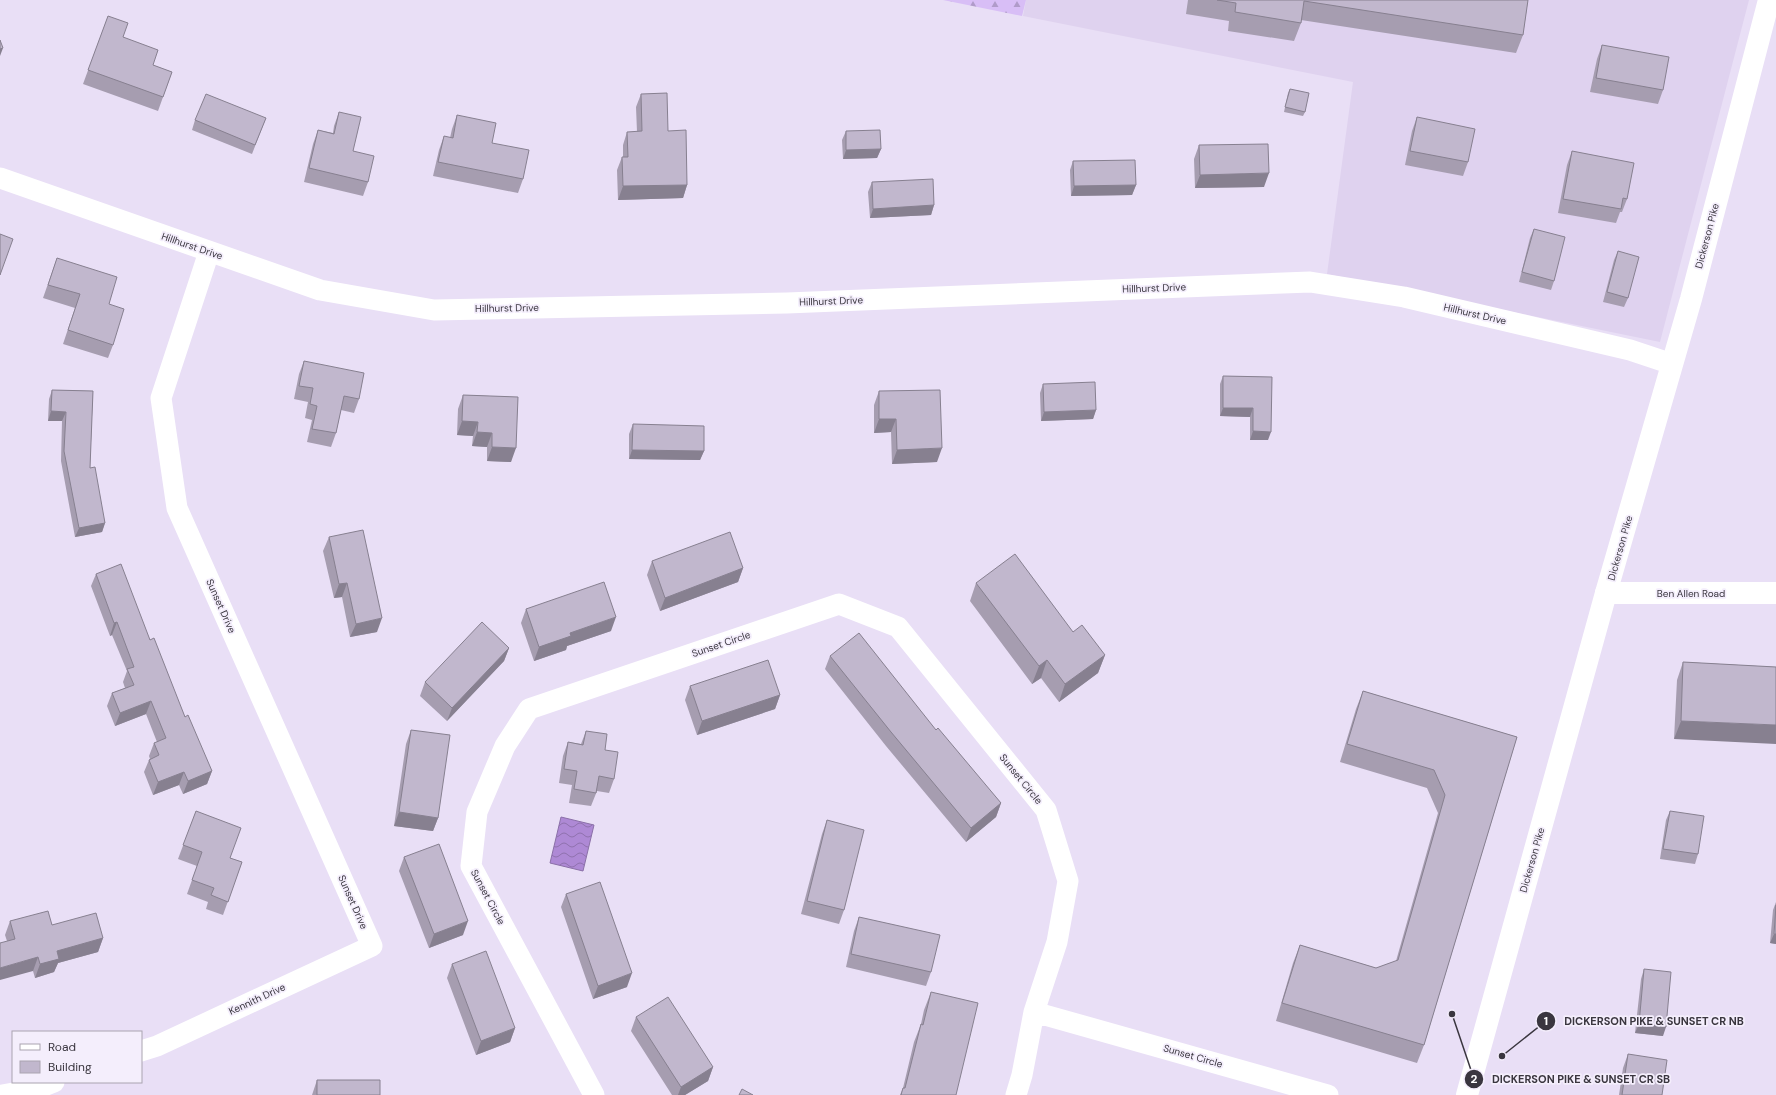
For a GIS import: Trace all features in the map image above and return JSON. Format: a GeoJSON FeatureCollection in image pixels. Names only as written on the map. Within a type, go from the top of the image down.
{"type":"FeatureCollection","features":[{"type":"Feature","properties":{"kind":"main road","name":"Dickerson Pike"},"geometry":{"type":"LineString","coordinates":[[1467,1095],[1606,593],[1691,299],[1769,0]]}},
{"type":"Feature","properties":{"kind":"main road","name":"Ben Allen Road"},"geometry":{"type":"LineString","coordinates":[[1606,593],[1776,593]]}},
{"type":"Feature","properties":{"kind":"street","name":"Hillhurst Drive"},"geometry":{"type":"LineString","coordinates":[[0,178],[320,290],[434,310],[787,303],[1310,282],[1404,297],[1630,350],[1672,364]]}},
{"type":"Feature","properties":{"kind":"street","name":"Sunset Drive"},"geometry":{"type":"LineString","coordinates":[[209,252],[161,398],[177,508],[372,946]]}},
{"type":"Feature","properties":{"kind":"street","name":"Sunset Circle"},"geometry":{"type":"LineString","coordinates":[[594,1095],[471,866],[477,812],[505,746],[529,709],[839,604],[898,627],[1046,810],[1068,881],[1057,942],[1034,1012],[1022,1075],[1016,1095]]}},
{"type":"Feature","properties":{"kind":"street","name":"Kennith Drive"},"geometry":{"type":"LineString","coordinates":[[142,1051],[157,1046],[372,946]]}},
{"type":"Feature","properties":{"kind":"street","name":"Sunset Circle"},"geometry":{"type":"LineString","coordinates":[[1034,1012],[1328,1095]]}},
{"type":"Feature","properties":{"kind":"street"},"geometry":{"type":"LineString","coordinates":[[2,1095],[43,1089]]}},
{"type":"Feature","properties":{"kind":"shaded area"},"geometry":{"type":"Polygon","coordinates":[[[1026,0],[1749,0],[1660,342],[1327,274],[1353,82],[1023,16],[1026,0]]]}},
{"type":"Feature","properties":{"kind":"green space"},"geometry":{"type":"Polygon","coordinates":[[[943,0],[1026,0],[1022,16],[943,0]]]}},
{"type":"Feature","properties":{"kind":"water"},"geometry":{"type":"Polygon","coordinates":[[[561,817],[594,825],[583,871],[550,863],[561,817]]]}},
{"type":"Feature","properties":{"kind":"building"},"geometry":{"type":"Polygon","coordinates":[[[1217,0],[1528,0],[1523,35],[1304,1],[1301,23],[1235,12],[1236,3],[1217,0]]]}},
{"type":"Feature","properties":{"kind":"building"},"geometry":{"type":"Polygon","coordinates":[[[108,16],[128,23],[123,37],[158,50],[153,65],[172,72],[163,97],[88,70],[108,16]]]}},
{"type":"Feature","properties":{"kind":"building"},"geometry":{"type":"Polygon","coordinates":[[[0,40],[3,48],[0,49],[0,40]]]}},
{"type":"Feature","properties":{"kind":"building"},"geometry":{"type":"Polygon","coordinates":[[[1602,45],[1669,57],[1663,90],[1596,78],[1602,45]]]}},
{"type":"Feature","properties":{"kind":"building"},"geometry":{"type":"Polygon","coordinates":[[[1290,89],[1309,93],[1305,112],[1285,107],[1290,89]]]}},
{"type":"Feature","properties":{"kind":"building"},"geometry":{"type":"Polygon","coordinates":[[[667,93],[668,131],[686,130],[687,185],[623,186],[622,157],[628,157],[627,132],[642,131],[641,94],[667,93]]]}},
{"type":"Feature","properties":{"kind":"building"},"geometry":{"type":"Polygon","coordinates":[[[206,94],[266,118],[255,145],[195,120],[206,94]]]}},
{"type":"Feature","properties":{"kind":"building"},"geometry":{"type":"Polygon","coordinates":[[[339,112],[361,117],[353,151],[374,156],[368,182],[309,168],[318,130],[334,134],[339,112]]]}},
{"type":"Feature","properties":{"kind":"building"},"geometry":{"type":"Polygon","coordinates":[[[457,115],[496,123],[492,143],[529,150],[523,179],[438,162],[444,136],[453,138],[457,115]]]}},
{"type":"Feature","properties":{"kind":"building"},"geometry":{"type":"Polygon","coordinates":[[[1417,117],[1475,129],[1468,162],[1410,151],[1417,117]]]}},
{"type":"Feature","properties":{"kind":"building"},"geometry":{"type":"Polygon","coordinates":[[[880,130],[881,149],[846,150],[846,131],[880,130]]]}},
{"type":"Feature","properties":{"kind":"building"},"geometry":{"type":"Polygon","coordinates":[[[1268,144],[1269,173],[1200,175],[1199,145],[1268,144]]]}},
{"type":"Feature","properties":{"kind":"building"},"geometry":{"type":"Polygon","coordinates":[[[1572,151],[1634,163],[1627,199],[1623,198],[1621,209],[1563,199],[1572,151]]]}},
{"type":"Feature","properties":{"kind":"building"},"geometry":{"type":"Polygon","coordinates":[[[1135,160],[1136,185],[1074,186],[1073,161],[1135,160]]]}},
{"type":"Feature","properties":{"kind":"building"},"geometry":{"type":"Polygon","coordinates":[[[933,179],[934,205],[873,209],[872,182],[933,179]]]}},
{"type":"Feature","properties":{"kind":"building"},"geometry":{"type":"Polygon","coordinates":[[[1534,229],[1565,237],[1554,281],[1522,272],[1534,229]]]}},
{"type":"Feature","properties":{"kind":"building"},"geometry":{"type":"Polygon","coordinates":[[[0,234],[13,239],[0,275],[0,234]]]}},
{"type":"Feature","properties":{"kind":"building"},"geometry":{"type":"Polygon","coordinates":[[[1618,251],[1639,257],[1628,298],[1607,292],[1618,251]]]}},
{"type":"Feature","properties":{"kind":"building"},"geometry":{"type":"Polygon","coordinates":[[[57,258],[117,277],[109,304],[124,309],[113,345],[68,330],[80,294],[48,285],[57,258]]]}},
{"type":"Feature","properties":{"kind":"building"},"geometry":{"type":"Polygon","coordinates":[[[304,361],[364,373],[359,399],[344,396],[336,433],[312,429],[317,406],[310,404],[313,388],[299,386],[304,361]]]}},
{"type":"Feature","properties":{"kind":"building"},"geometry":{"type":"Polygon","coordinates":[[[1223,376],[1272,377],[1271,432],[1253,431],[1253,408],[1223,408],[1223,376]]]}},
{"type":"Feature","properties":{"kind":"building"},"geometry":{"type":"Polygon","coordinates":[[[1095,382],[1096,410],[1044,412],[1043,384],[1095,382]]]}},
{"type":"Feature","properties":{"kind":"building"},"geometry":{"type":"Polygon","coordinates":[[[52,390],[93,391],[90,468],[95,467],[105,523],[79,528],[64,451],[66,412],[51,411],[52,390]]]}},
{"type":"Feature","properties":{"kind":"building"},"geometry":{"type":"Polygon","coordinates":[[[940,390],[942,448],[897,450],[896,419],[879,419],[879,391],[940,390]]]}},
{"type":"Feature","properties":{"kind":"building"},"geometry":{"type":"Polygon","coordinates":[[[463,395],[518,397],[516,448],[492,447],[492,433],[477,432],[478,422],[462,421],[463,395]]]}},
{"type":"Feature","properties":{"kind":"building"},"geometry":{"type":"Polygon","coordinates":[[[633,424],[704,426],[704,451],[632,450],[633,424]]]}},
{"type":"Feature","properties":{"kind":"building"},"geometry":{"type":"Polygon","coordinates":[[[363,530],[382,618],[356,624],[347,583],[339,584],[329,537],[363,530]]]}},
{"type":"Feature","properties":{"kind":"building"},"geometry":{"type":"Polygon","coordinates":[[[730,532],[743,568],[665,598],[652,561],[730,532]]]}},
{"type":"Feature","properties":{"kind":"building"},"geometry":{"type":"Polygon","coordinates":[[[1015,554],[1073,632],[1082,625],[1105,655],[1065,684],[1047,660],[1039,666],[976,583],[1015,554]]]}},
{"type":"Feature","properties":{"kind":"building"},"geometry":{"type":"Polygon","coordinates":[[[121,564],[150,640],[154,638],[185,717],[188,715],[212,771],[188,781],[184,772],[158,782],[149,760],[159,755],[154,743],[166,738],[151,701],[120,713],[112,693],[134,685],[127,669],[134,667],[117,622],[114,623],[96,574],[121,564]]]}},
{"type":"Feature","properties":{"kind":"building"},"geometry":{"type":"Polygon","coordinates":[[[604,582],[616,617],[570,633],[571,636],[539,647],[526,609],[604,582]]]}},
{"type":"Feature","properties":{"kind":"building"},"geometry":{"type":"Polygon","coordinates":[[[482,622],[509,648],[452,708],[425,682],[482,622]]]}},
{"type":"Feature","properties":{"kind":"building"},"geometry":{"type":"Polygon","coordinates":[[[859,633],[936,730],[938,728],[1001,803],[971,828],[830,656],[859,633]]]}},
{"type":"Feature","properties":{"kind":"building"},"geometry":{"type":"Polygon","coordinates":[[[768,660],[780,695],[702,721],[690,686],[768,660]]]}},
{"type":"Feature","properties":{"kind":"building"},"geometry":{"type":"Polygon","coordinates":[[[1683,662],[1776,667],[1776,725],[1681,721],[1683,662]]]}},
{"type":"Feature","properties":{"kind":"building"},"geometry":{"type":"Polygon","coordinates":[[[1363,691],[1517,737],[1424,1045],[1282,1003],[1300,945],[1376,968],[1398,960],[1445,795],[1434,770],[1347,744],[1363,691]]]}},
{"type":"Feature","properties":{"kind":"building"},"geometry":{"type":"Polygon","coordinates":[[[411,730],[450,735],[438,818],[399,812],[411,730]]]}},
{"type":"Feature","properties":{"kind":"building"},"geometry":{"type":"Polygon","coordinates":[[[586,731],[607,734],[605,750],[618,752],[614,779],[599,776],[596,793],[574,789],[577,771],[564,769],[568,742],[583,745],[586,731]]]}},
{"type":"Feature","properties":{"kind":"building"},"geometry":{"type":"Polygon","coordinates":[[[196,811],[241,828],[230,858],[242,862],[228,902],[211,895],[214,888],[192,880],[202,852],[183,845],[196,811]]]}},
{"type":"Feature","properties":{"kind":"building"},"geometry":{"type":"Polygon","coordinates":[[[1670,811],[1704,816],[1698,854],[1663,849],[1670,811]]]}},
{"type":"Feature","properties":{"kind":"building"},"geometry":{"type":"Polygon","coordinates":[[[827,820],[864,830],[844,910],[807,901],[827,820]]]}},
{"type":"Feature","properties":{"kind":"building"},"geometry":{"type":"Polygon","coordinates":[[[439,844],[468,921],[434,934],[404,857],[439,844]]]}},
{"type":"Feature","properties":{"kind":"building"},"geometry":{"type":"Polygon","coordinates":[[[600,882],[632,973],[598,986],[566,894],[600,882]]]}},
{"type":"Feature","properties":{"kind":"building"},"geometry":{"type":"Polygon","coordinates":[[[1776,905],[1776,934],[1774,934],[1776,905]]]}},
{"type":"Feature","properties":{"kind":"building"},"geometry":{"type":"Polygon","coordinates":[[[48,911],[52,925],[96,913],[103,938],[57,951],[59,959],[40,964],[38,957],[0,968],[0,943],[15,939],[10,921],[48,911]]]}},
{"type":"Feature","properties":{"kind":"building"},"geometry":{"type":"Polygon","coordinates":[[[859,917],[940,935],[931,972],[851,954],[859,917]]]}},
{"type":"Feature","properties":{"kind":"building"},"geometry":{"type":"Polygon","coordinates":[[[486,951],[515,1028],[481,1041],[452,964],[486,951]]]}},
{"type":"Feature","properties":{"kind":"building"},"geometry":{"type":"Polygon","coordinates":[[[1644,969],[1671,972],[1666,1027],[1639,1024],[1644,969]]]}},
{"type":"Feature","properties":{"kind":"building"},"geometry":{"type":"Polygon","coordinates":[[[931,992],[978,1003],[956,1095],[901,1095],[903,1088],[905,1088],[921,1024],[923,1025],[931,992]]]}},
{"type":"Feature","properties":{"kind":"building"},"geometry":{"type":"Polygon","coordinates":[[[668,997],[713,1067],[681,1087],[636,1017],[668,997]]]}},
{"type":"Feature","properties":{"kind":"building"},"geometry":{"type":"Polygon","coordinates":[[[1628,1054],[1667,1060],[1662,1095],[1622,1095],[1628,1054]]]}},
{"type":"Feature","properties":{"kind":"building"},"geometry":{"type":"Polygon","coordinates":[[[317,1080],[380,1080],[380,1095],[317,1095],[317,1080]]]}},
{"type":"Feature","properties":{"kind":"building"},"geometry":{"type":"Polygon","coordinates":[[[742,1089],[753,1095],[739,1095],[742,1089]]]}},
{"type":"Feature","properties":{"kind":"place","name":"DICKERSON PIKE & SUNSET CR SB"},"geometry":{"type":"Point","coordinates":[1452,1014]}},
{"type":"Feature","properties":{"kind":"place","name":"DICKERSON PIKE & SUNSET CR NB"},"geometry":{"type":"Point","coordinates":[1502,1056]}}]}
